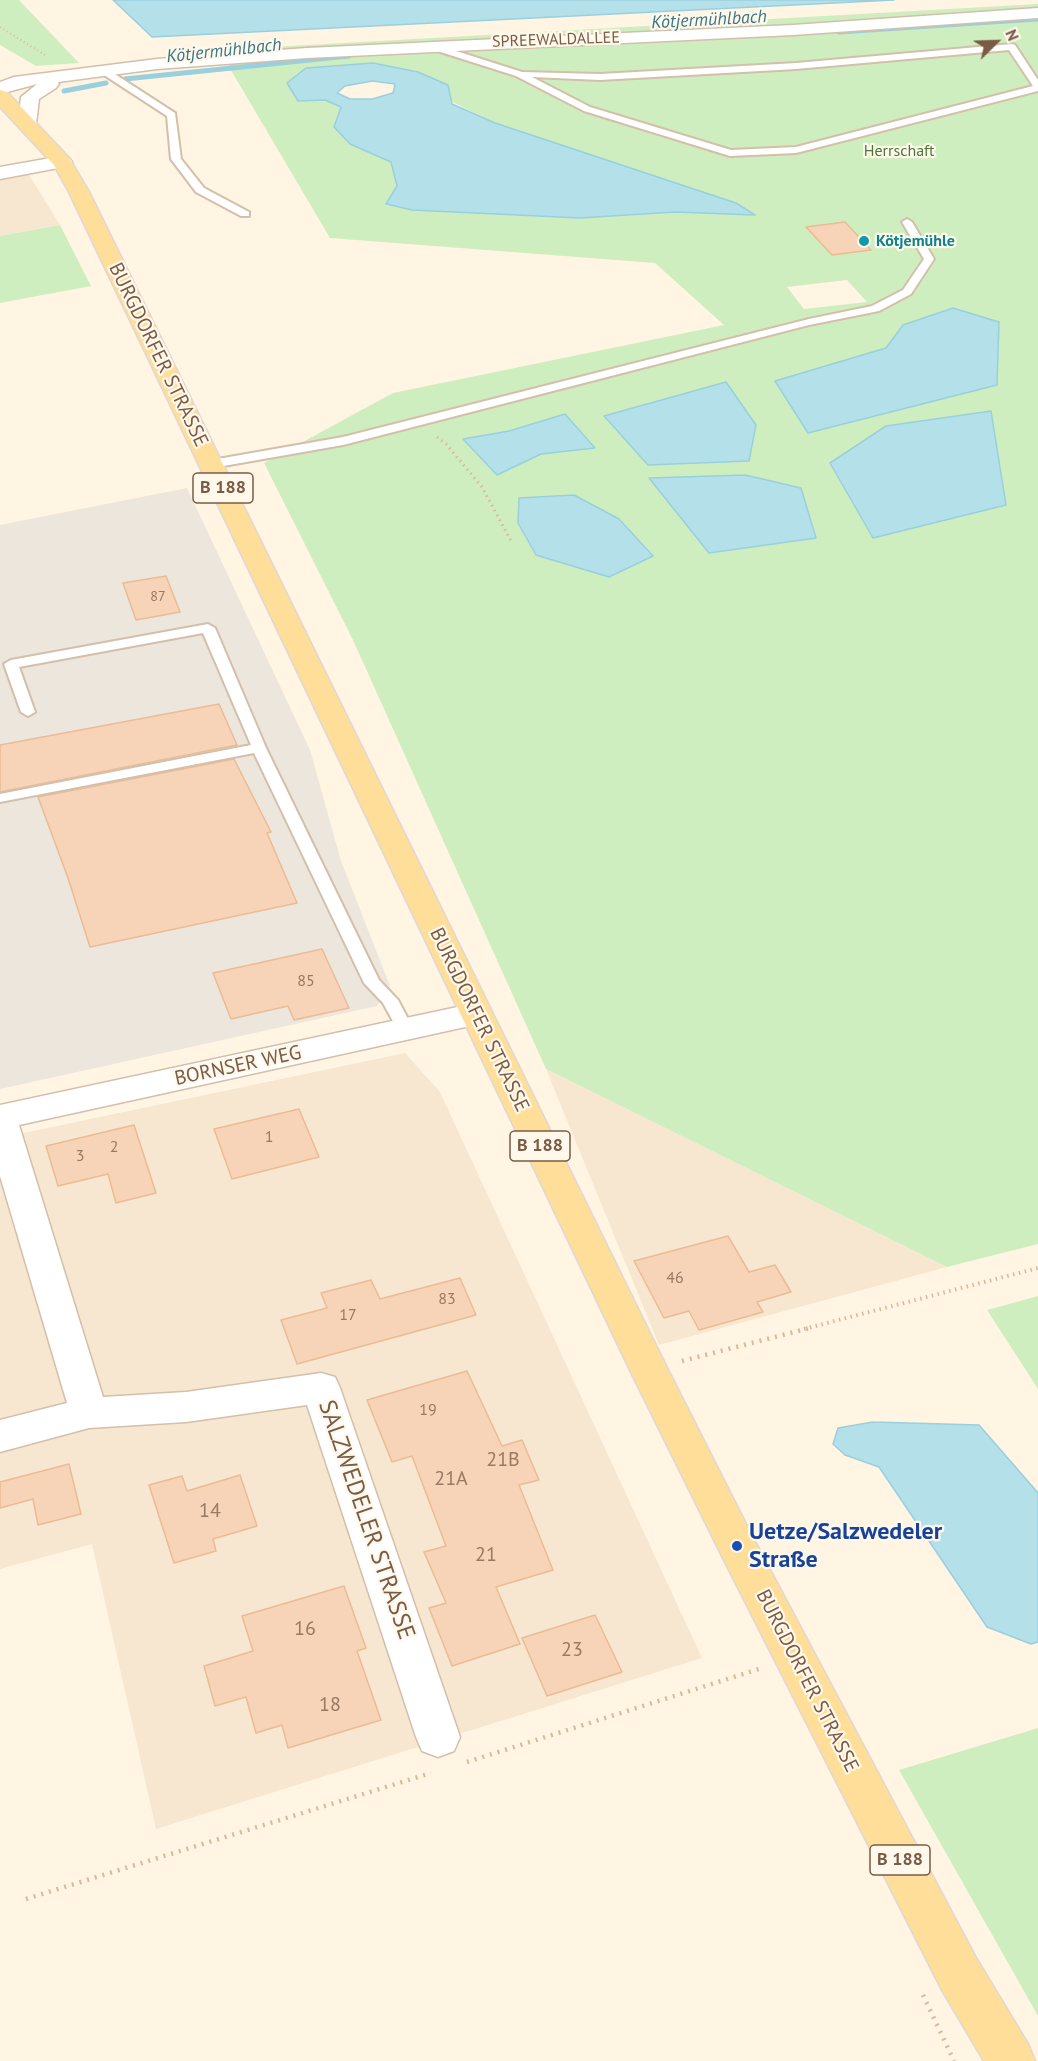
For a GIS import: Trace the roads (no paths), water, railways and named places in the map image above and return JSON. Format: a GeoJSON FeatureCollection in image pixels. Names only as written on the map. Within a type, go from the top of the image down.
{"type":"FeatureCollection","features":[{"type":"Feature","properties":{"kind":"main road","name":"B 188"},"geometry":{"type":"LineString","coordinates":[[0,96],[62,162]]}},
{"type":"Feature","properties":{"kind":"main road","name":"BURGDORFER STRASSE"},"geometry":{"type":"LineString","coordinates":[[62,162],[79,192],[212,464],[649,1370],[794,1657],[959,1974],[1011,2061]]}},
{"type":"Feature","properties":{"kind":"street","name":"SPREEWALDALLEE"},"geometry":{"type":"LineString","coordinates":[[0,89],[23,81],[209,60],[431,46],[793,30],[1038,13]]}},
{"type":"Feature","properties":{"kind":"street","name":"SPREEWALDALLEE"},"geometry":{"type":"LineString","coordinates":[[0,89],[50,84],[74,76]]}},
{"type":"Feature","properties":{"kind":"street","name":"SPREEWALDALLEE"},"geometry":{"type":"LineString","coordinates":[[27,124],[30,97],[50,84]]}},
{"type":"Feature","properties":{"kind":"street"},"geometry":{"type":"LineString","coordinates":[[0,173],[62,162]]}},
{"type":"Feature","properties":{"kind":"street","name":"BORNSER WEG"},"geometry":{"type":"LineString","coordinates":[[0,1118],[476,1014]]}},
{"type":"Feature","properties":{"kind":"street"},"geometry":{"type":"LineString","coordinates":[[0,1118],[89,1413]]}},
{"type":"Feature","properties":{"kind":"street","name":"SALZWEDELER STRASSE"},"geometry":{"type":"LineString","coordinates":[[0,1436],[89,1413],[186,1407],[321,1388],[446,1757]]}},
{"type":"Feature","properties":{"kind":"lane"},"geometry":{"type":"LineString","coordinates":[[431,46],[519,74],[587,109],[730,153],[796,150],[1038,87],[1012,47],[796,66],[612,76],[519,74]]}},
{"type":"Feature","properties":{"kind":"lane"},"geometry":{"type":"LineString","coordinates":[[104,71],[172,116],[176,159],[200,190],[245,214]]}},
{"type":"Feature","properties":{"kind":"lane"},"geometry":{"type":"LineString","coordinates":[[212,464],[343,441],[809,322],[875,309],[907,292],[929,259],[907,222]]}},
{"type":"Feature","properties":{"kind":"lane"},"geometry":{"type":"LineString","coordinates":[[28,712],[11,664],[208,628],[259,748],[372,983],[390,1000],[406,1030]]}},
{"type":"Feature","properties":{"kind":"lane"},"geometry":{"type":"LineString","coordinates":[[0,798],[259,748]]}},
{"type":"Feature","properties":{"kind":"water"},"geometry":{"type":"Polygon","coordinates":[[[113,0],[894,0],[152,37],[113,0]]]}},
{"type":"Feature","properties":{"kind":"water"},"geometry":{"type":"Polygon","coordinates":[[[373,63],[418,72],[448,85],[452,104],[495,123],[736,203],[755,215],[675,212],[580,218],[412,210],[386,204],[397,186],[391,162],[350,144],[334,127],[341,107],[325,100],[298,101],[287,83],[306,68],[373,63]],[[372,81],[345,86],[337,93],[350,99],[372,99],[393,93],[395,84],[372,81]]]}},
{"type":"Feature","properties":{"kind":"water"},"geometry":{"type":"Polygon","coordinates":[[[953,308],[999,322],[997,385],[808,433],[775,381],[886,348],[903,325],[953,308]]]}},
{"type":"Feature","properties":{"kind":"water"},"geometry":{"type":"Polygon","coordinates":[[[726,382],[756,425],[749,461],[648,465],[604,416],[726,382]]]}},
{"type":"Feature","properties":{"kind":"water"},"geometry":{"type":"Polygon","coordinates":[[[991,411],[1006,505],[873,538],[830,463],[886,426],[991,411]]]}},
{"type":"Feature","properties":{"kind":"water"},"geometry":{"type":"Polygon","coordinates":[[[565,414],[595,448],[541,454],[497,475],[463,439],[509,431],[565,414]]]}},
{"type":"Feature","properties":{"kind":"water"},"geometry":{"type":"Polygon","coordinates":[[[745,475],[801,488],[816,538],[709,553],[649,478],[745,475]]]}},
{"type":"Feature","properties":{"kind":"water"},"geometry":{"type":"Polygon","coordinates":[[[574,495],[619,519],[653,556],[609,577],[536,555],[518,523],[519,498],[574,495]]]}},
{"type":"Feature","properties":{"kind":"water"},"geometry":{"type":"Polygon","coordinates":[[[873,1422],[979,1425],[1038,1493],[1038,1642],[1031,1644],[987,1627],[879,1467],[845,1455],[833,1444],[838,1428],[873,1422]]]}},
{"type":"Feature","properties":{"kind":"waterway","name":"Kötjermühlbach"},"geometry":{"type":"LineString","coordinates":[[839,32],[1038,19]]}},
{"type":"Feature","properties":{"kind":"waterway","name":"Kötjermühlbach"},"geometry":{"type":"LineString","coordinates":[[125,79],[349,56]]}},
{"type":"Feature","properties":{"kind":"waterway","name":"Kötjermühlbach"},"geometry":{"type":"LineString","coordinates":[[64,91],[106,83]]}},
{"type":"Feature","properties":{"kind":"place","name":"Kötjemühle"},"geometry":{"type":"Point","coordinates":[864,241]}},
{"type":"Feature","properties":{"kind":"place","name":"Uetze/Salzwedeler Straße"},"geometry":{"type":"Point","coordinates":[737,1546]}},
{"type":"Feature","properties":{"kind":"park label","name":"Herrschaft"},"geometry":{"type":"Point","coordinates":[899,151]}}]}
